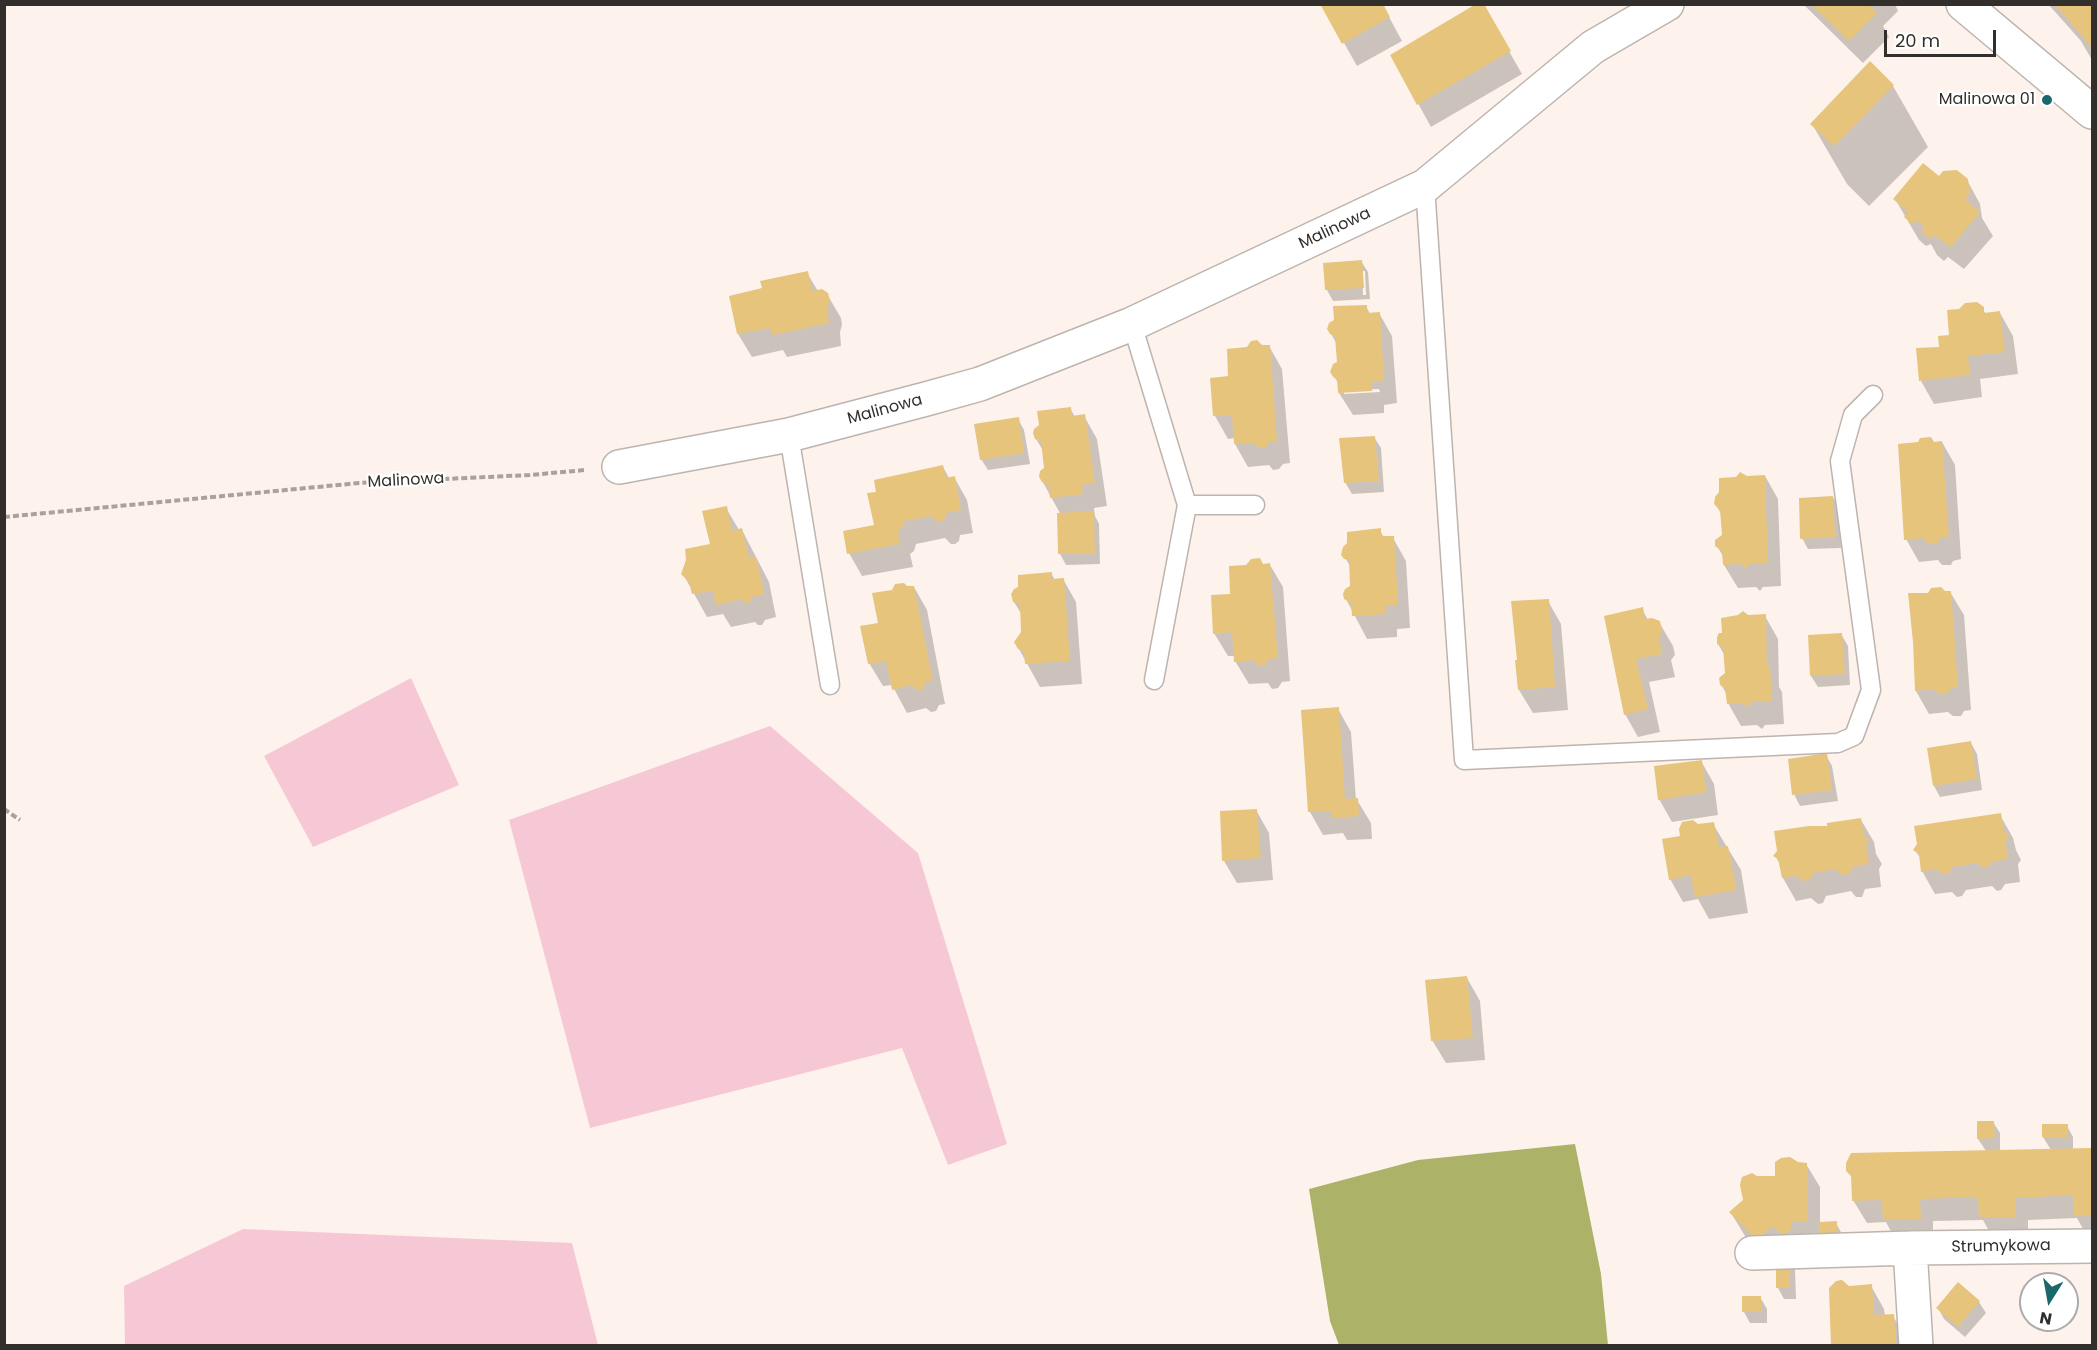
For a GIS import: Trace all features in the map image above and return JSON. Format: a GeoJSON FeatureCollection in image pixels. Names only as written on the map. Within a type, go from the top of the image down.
{"type":"FeatureCollection","features":[{"type":"Feature","properties":{"kind":"street","name":"Malinowa"},"geometry":{"type":"LineString","coordinates":[[619,467],[789,435],[980,384],[1132,324],[1425,186],[1593,47],[1667,4]]}},
{"type":"Feature","properties":{"kind":"street"},"geometry":{"type":"LineString","coordinates":[[1963,4],[2092,112]]}},
{"type":"Feature","properties":{"kind":"street","name":"Strumykowa"},"geometry":{"type":"LineString","coordinates":[[1752,1253],[2092,1245]]}},
{"type":"Feature","properties":{"kind":"street"},"geometry":{"type":"LineString","coordinates":[[1910,1248],[1916,1346]]}},
{"type":"Feature","properties":{"kind":"lane"},"geometry":{"type":"LineString","coordinates":[[1425,186],[1464,760],[1838,743],[1854,736],[1871,690],[1840,461],[1853,415],[1873,395]]}},
{"type":"Feature","properties":{"kind":"lane"},"geometry":{"type":"LineString","coordinates":[[1132,324],[1187,505],[1154,680]]}},
{"type":"Feature","properties":{"kind":"lane"},"geometry":{"type":"LineString","coordinates":[[789,435],[830,685]]}},
{"type":"Feature","properties":{"kind":"lane"},"geometry":{"type":"LineString","coordinates":[[1187,505],[1255,505]]}},
{"type":"Feature","properties":{"kind":"path","name":"Malinowa"},"geometry":{"type":"LineString","coordinates":[[4,517],[359,483],[530,475],[619,467]]}},
{"type":"Feature","properties":{"kind":"path"},"geometry":{"type":"LineString","coordinates":[[4,809],[20,820]]}},
{"type":"Feature","properties":{"kind":"shaded area"},"geometry":{"type":"Polygon","coordinates":[[[411,678],[459,785],[313,847],[264,756],[411,678]]]}},
{"type":"Feature","properties":{"kind":"shaded area"},"geometry":{"type":"Polygon","coordinates":[[[770,726],[918,853],[1007,1144],[948,1165],[902,1048],[590,1128],[509,820],[770,726]]]}},
{"type":"Feature","properties":{"kind":"shaded area"},"geometry":{"type":"Polygon","coordinates":[[[1575,1144],[1601,1274],[1608,1345],[1339,1345],[1330,1321],[1309,1189],[1418,1160],[1575,1144]]]}},
{"type":"Feature","properties":{"kind":"shaded area"},"geometry":{"type":"Polygon","coordinates":[[[243,1229],[572,1243],[598,1345],[125,1345],[124,1286],[243,1229]]]}},
{"type":"Feature","properties":{"kind":"building"},"geometry":{"type":"Polygon","coordinates":[[[1320,4],[1383,4],[1390,17],[1342,44],[1320,4]]]}},
{"type":"Feature","properties":{"kind":"building"},"geometry":{"type":"Polygon","coordinates":[[[1476,4],[1484,4],[1511,51],[1417,105],[1390,55],[1476,4]]]}},
{"type":"Feature","properties":{"kind":"building"},"geometry":{"type":"Polygon","coordinates":[[[1811,4],[1868,4],[1877,13],[1849,41],[1811,4]]]}},
{"type":"Feature","properties":{"kind":"building"},"geometry":{"type":"Polygon","coordinates":[[[2054,4],[2092,4],[2092,48],[2066,17],[2054,4]]]}},
{"type":"Feature","properties":{"kind":"building"},"geometry":{"type":"Polygon","coordinates":[[[1870,61],[1894,85],[1834,146],[1810,124],[1870,61]]]}},
{"type":"Feature","properties":{"kind":"building"},"geometry":{"type":"Polygon","coordinates":[[[1923,163],[1939,176],[1943,171],[1957,170],[1968,179],[1970,193],[1965,199],[1980,212],[1951,247],[1934,235],[1930,239],[1922,232],[1923,225],[1919,221],[1912,224],[1904,217],[1908,212],[1893,199],[1923,163]]]}},
{"type":"Feature","properties":{"kind":"building"},"geometry":{"type":"Polygon","coordinates":[[[1362,260],[1364,288],[1325,290],[1323,263],[1362,260]]]}},
{"type":"Feature","properties":{"kind":"building"},"geometry":{"type":"Polygon","coordinates":[[[808,271],[812,291],[822,289],[828,293],[829,323],[772,335],[770,328],[737,334],[729,296],[762,288],[760,281],[808,271]]]}},
{"type":"Feature","properties":{"kind":"building"},"geometry":{"type":"Polygon","coordinates":[[[1977,302],[1984,307],[1984,313],[2000,311],[2005,352],[1968,356],[1970,375],[1919,381],[1916,348],[1939,347],[1938,336],[1949,335],[1947,310],[1959,309],[1965,303],[1977,302]]]}},
{"type":"Feature","properties":{"kind":"building"},"geometry":{"type":"Polygon","coordinates":[[[1367,305],[1367,313],[1380,312],[1384,380],[1372,382],[1372,391],[1338,393],[1337,379],[1330,372],[1333,364],[1337,362],[1335,337],[1327,329],[1329,323],[1334,320],[1333,306],[1367,305]]]}},
{"type":"Feature","properties":{"kind":"building"},"geometry":{"type":"Polygon","coordinates":[[[1257,340],[1262,345],[1270,345],[1277,441],[1270,441],[1266,447],[1259,448],[1254,443],[1234,444],[1232,415],[1213,416],[1210,378],[1228,376],[1227,349],[1247,347],[1251,341],[1257,340]]]}},
{"type":"Feature","properties":{"kind":"building"},"geometry":{"type":"Polygon","coordinates":[[[1071,407],[1072,416],[1085,414],[1095,483],[1082,485],[1083,494],[1050,498],[1048,484],[1042,482],[1039,477],[1040,471],[1044,468],[1041,441],[1035,439],[1033,433],[1039,425],[1037,411],[1071,407]]]}},
{"type":"Feature","properties":{"kind":"building"},"geometry":{"type":"Polygon","coordinates":[[[1019,417],[1024,453],[980,460],[974,424],[1019,417]]]}},
{"type":"Feature","properties":{"kind":"building"},"geometry":{"type":"Polygon","coordinates":[[[1375,436],[1379,481],[1344,483],[1339,438],[1375,436]]]}},
{"type":"Feature","properties":{"kind":"building"},"geometry":{"type":"Polygon","coordinates":[[[1931,437],[1934,442],[1942,441],[1949,536],[1940,538],[1938,543],[1927,543],[1923,538],[1904,540],[1898,444],[1918,442],[1920,438],[1931,437]]]}},
{"type":"Feature","properties":{"kind":"building"},"geometry":{"type":"Polygon","coordinates":[[[943,465],[946,478],[955,476],[961,510],[947,512],[946,518],[942,521],[936,521],[931,516],[904,521],[902,528],[898,531],[900,544],[847,554],[843,531],[874,525],[867,493],[876,492],[874,480],[943,465]]]}},
{"type":"Feature","properties":{"kind":"building"},"geometry":{"type":"Polygon","coordinates":[[[1740,472],[1747,476],[1765,475],[1768,563],[1750,564],[1746,569],[1741,564],[1723,565],[1722,551],[1715,546],[1715,540],[1722,535],[1720,510],[1714,504],[1719,492],[1719,478],[1736,477],[1740,472]]]}},
{"type":"Feature","properties":{"kind":"building"},"geometry":{"type":"Polygon","coordinates":[[[1833,496],[1835,537],[1800,539],[1799,498],[1833,496]]]}},
{"type":"Feature","properties":{"kind":"building"},"geometry":{"type":"Polygon","coordinates":[[[727,506],[732,531],[742,528],[749,558],[756,557],[764,594],[752,597],[749,603],[741,599],[716,605],[713,591],[692,594],[689,582],[681,574],[686,560],[685,549],[710,544],[702,511],[727,506]]]}},
{"type":"Feature","properties":{"kind":"building"},"geometry":{"type":"Polygon","coordinates":[[[1094,511],[1095,554],[1058,554],[1057,513],[1094,511]]]}},
{"type":"Feature","properties":{"kind":"building"},"geometry":{"type":"Polygon","coordinates":[[[1381,528],[1381,536],[1394,536],[1398,605],[1385,606],[1385,614],[1352,616],[1351,603],[1344,599],[1343,594],[1350,586],[1349,560],[1344,559],[1341,555],[1347,543],[1347,532],[1381,528]]]}},
{"type":"Feature","properties":{"kind":"building"},"geometry":{"type":"Polygon","coordinates":[[[1260,558],[1263,564],[1270,563],[1278,658],[1269,659],[1265,665],[1258,666],[1253,660],[1234,662],[1232,632],[1213,634],[1211,595],[1230,594],[1229,566],[1246,565],[1251,559],[1260,558]]]}},
{"type":"Feature","properties":{"kind":"building"},"geometry":{"type":"Polygon","coordinates":[[[1052,572],[1052,579],[1064,578],[1070,661],[1025,664],[1024,651],[1018,649],[1014,642],[1021,632],[1020,605],[1013,602],[1011,594],[1018,587],[1018,575],[1052,572]]]}},
{"type":"Feature","properties":{"kind":"building"},"geometry":{"type":"Polygon","coordinates":[[[904,583],[907,586],[914,586],[933,682],[926,682],[923,689],[916,690],[911,685],[892,690],[886,661],[868,664],[860,626],[878,623],[872,593],[892,590],[895,584],[904,583]]]}},
{"type":"Feature","properties":{"kind":"building"},"geometry":{"type":"Polygon","coordinates":[[[1941,587],[1945,591],[1951,591],[1958,687],[1951,688],[1948,693],[1939,694],[1934,689],[1915,691],[1908,593],[1928,593],[1931,588],[1941,587]]]}},
{"type":"Feature","properties":{"kind":"building"},"geometry":{"type":"Polygon","coordinates":[[[1549,599],[1555,687],[1518,690],[1511,601],[1549,599]]]}},
{"type":"Feature","properties":{"kind":"building"},"geometry":{"type":"Polygon","coordinates":[[[1643,607],[1645,619],[1652,618],[1660,621],[1662,631],[1659,637],[1662,654],[1636,659],[1648,709],[1624,715],[1604,616],[1643,607]]]}},
{"type":"Feature","properties":{"kind":"building"},"geometry":{"type":"Polygon","coordinates":[[[1743,611],[1748,615],[1766,614],[1767,666],[1770,667],[1772,701],[1752,702],[1748,707],[1742,703],[1727,704],[1725,688],[1720,685],[1719,678],[1725,673],[1723,648],[1717,644],[1717,637],[1719,633],[1722,633],[1721,618],[1738,615],[1743,611]]]}},
{"type":"Feature","properties":{"kind":"building"},"geometry":{"type":"Polygon","coordinates":[[[1842,633],[1845,674],[1810,676],[1808,635],[1842,633]]]}},
{"type":"Feature","properties":{"kind":"building"},"geometry":{"type":"Polygon","coordinates":[[[1339,707],[1345,799],[1358,798],[1359,816],[1332,818],[1332,811],[1308,812],[1301,710],[1339,707]]]}},
{"type":"Feature","properties":{"kind":"building"},"geometry":{"type":"Polygon","coordinates":[[[1971,741],[1977,779],[1933,786],[1927,748],[1971,741]]]}},
{"type":"Feature","properties":{"kind":"building"},"geometry":{"type":"Polygon","coordinates":[[[1827,753],[1832,790],[1792,795],[1788,759],[1827,753]]]}},
{"type":"Feature","properties":{"kind":"building"},"geometry":{"type":"Polygon","coordinates":[[[1702,760],[1706,792],[1658,800],[1654,766],[1702,760]]]}},
{"type":"Feature","properties":{"kind":"building"},"geometry":{"type":"Polygon","coordinates":[[[1257,809],[1261,858],[1222,861],[1220,811],[1257,809]]]}},
{"type":"Feature","properties":{"kind":"building"},"geometry":{"type":"Polygon","coordinates":[[[2001,813],[2004,831],[2009,836],[2005,841],[2008,859],[1992,862],[1988,867],[1983,868],[1977,863],[1952,867],[1949,873],[1942,874],[1937,869],[1921,872],[1919,854],[1913,850],[1917,844],[1914,826],[2001,813]]]}},
{"type":"Feature","properties":{"kind":"building"},"geometry":{"type":"Polygon","coordinates":[[[1861,818],[1864,836],[1870,840],[1866,845],[1869,864],[1852,867],[1850,874],[1842,875],[1836,869],[1813,873],[1810,880],[1803,881],[1797,876],[1782,878],[1778,859],[1773,856],[1777,851],[1774,831],[1827,826],[1827,823],[1861,818]]]}},
{"type":"Feature","properties":{"kind":"building"},"geometry":{"type":"Polygon","coordinates":[[[1693,820],[1698,824],[1714,822],[1719,847],[1728,846],[1736,890],[1695,897],[1691,875],[1669,880],[1662,839],[1680,836],[1679,829],[1682,822],[1693,820]]]}},
{"type":"Feature","properties":{"kind":"building"},"geometry":{"type":"Polygon","coordinates":[[[1467,976],[1473,1038],[1431,1041],[1425,980],[1467,976]]]}},
{"type":"Feature","properties":{"kind":"building"},"geometry":{"type":"Polygon","coordinates":[[[1977,1121],[1994,1121],[1995,1138],[1977,1139],[1977,1121]]]}},
{"type":"Feature","properties":{"kind":"building"},"geometry":{"type":"Polygon","coordinates":[[[2042,1124],[2068,1124],[2067,1138],[2042,1137],[2042,1124]]]}},
{"type":"Feature","properties":{"kind":"building"},"geometry":{"type":"Polygon","coordinates":[[[2092,1148],[2092,1215],[2074,1215],[2073,1195],[2016,1198],[2016,1217],[1979,1217],[1978,1197],[1920,1199],[1921,1219],[1883,1220],[1882,1200],[1852,1201],[1851,1176],[1846,1171],[1846,1163],[1851,1153],[2092,1148]]]}},
{"type":"Feature","properties":{"kind":"building"},"geometry":{"type":"Polygon","coordinates":[[[1790,1157],[1798,1162],[1807,1163],[1808,1221],[1791,1222],[1791,1229],[1785,1236],[1775,1228],[1770,1228],[1757,1240],[1729,1212],[1743,1200],[1740,1185],[1742,1177],[1752,1173],[1757,1176],[1775,1176],[1775,1162],[1781,1158],[1790,1157]]]}},
{"type":"Feature","properties":{"kind":"building"},"geometry":{"type":"Polygon","coordinates":[[[1837,1221],[1837,1237],[1819,1237],[1819,1222],[1837,1221]]]}},
{"type":"Feature","properties":{"kind":"building"},"geometry":{"type":"Polygon","coordinates":[[[1776,1257],[1790,1257],[1790,1288],[1776,1288],[1776,1257]]]}},
{"type":"Feature","properties":{"kind":"building"},"geometry":{"type":"Polygon","coordinates":[[[1842,1280],[1849,1286],[1872,1284],[1874,1315],[1894,1314],[1896,1346],[1831,1346],[1829,1288],[1836,1281],[1842,1280]]]}},
{"type":"Feature","properties":{"kind":"building"},"geometry":{"type":"Polygon","coordinates":[[[1958,1282],[1980,1301],[1958,1327],[1936,1308],[1958,1282]]]}},
{"type":"Feature","properties":{"kind":"building"},"geometry":{"type":"Polygon","coordinates":[[[1742,1296],[1761,1296],[1761,1312],[1742,1312],[1742,1296]]]}},
{"type":"Feature","properties":{"kind":"place","name":"Malinowa 01"},"geometry":{"type":"Point","coordinates":[2047,100]}}]}
